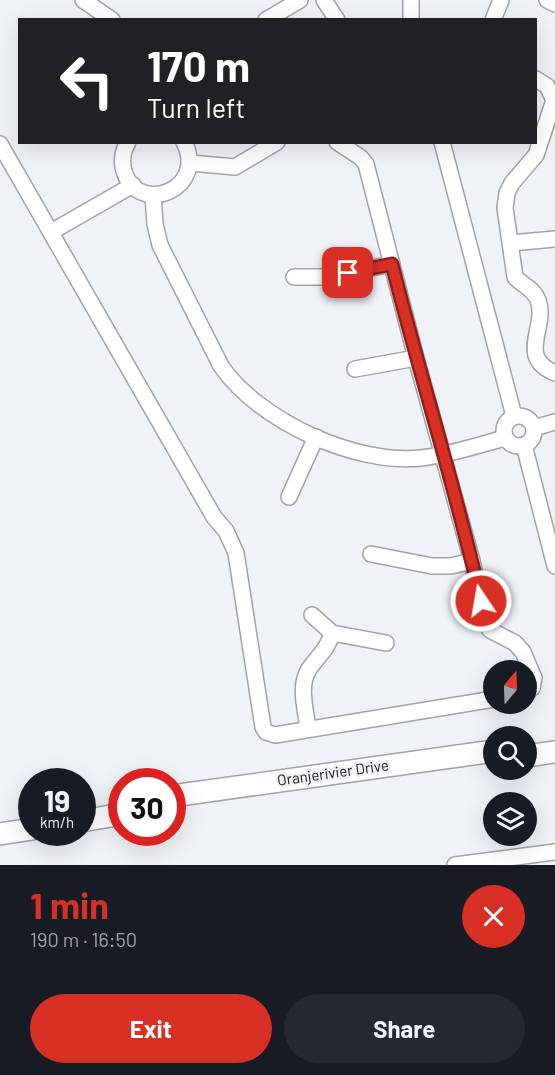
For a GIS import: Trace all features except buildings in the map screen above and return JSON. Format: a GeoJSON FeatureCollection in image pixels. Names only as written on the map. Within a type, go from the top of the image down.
{"type":"FeatureCollection","features":[{"type":"Feature","properties":{"kind":"street"},"geometry":{"type":"LineString","coordinates":[[83,0],[109,18]]}},
{"type":"Feature","properties":{"kind":"street"},"geometry":{"type":"LineString","coordinates":[[324,0],[336,18]]}},
{"type":"Feature","properties":{"kind":"street"},"geometry":{"type":"LineString","coordinates":[[411,0],[411,18]]}},
{"type":"Feature","properties":{"kind":"street"},"geometry":{"type":"LineString","coordinates":[[494,18],[501,0]]}},
{"type":"Feature","properties":{"kind":"street"},"geometry":{"type":"LineString","coordinates":[[547,0],[555,4]]}},
{"type":"Feature","properties":{"kind":"street"},"geometry":{"type":"LineString","coordinates":[[269,18],[293,2]]}},
{"type":"Feature","properties":{"kind":"street"},"geometry":{"type":"LineString","coordinates":[[537,81],[547,86],[554,100],[536,155],[512,183],[507,193],[505,208],[511,243],[512,269],[515,277],[534,293],[539,302],[540,320],[534,347],[537,359],[544,367],[555,373]]}},
{"type":"Feature","properties":{"kind":"street"},"geometry":{"type":"LineString","coordinates":[[0,144],[214,517],[232,542],[236,553],[263,727],[266,732],[275,735],[483,701]]}},
{"type":"Feature","properties":{"kind":"street"},"geometry":{"type":"LineString","coordinates":[[127,144],[123,155],[126,177],[142,192],[153,195],[164,194],[183,182],[190,164],[185,144]]}},
{"type":"Feature","properties":{"kind":"street"},"geometry":{"type":"LineString","coordinates":[[190,164],[235,167],[274,144]]}},
{"type":"Feature","properties":{"kind":"street"},"geometry":{"type":"LineString","coordinates":[[340,144],[360,157],[366,164],[472,561],[485,621],[490,630],[515,643],[526,660]]}},
{"type":"Feature","properties":{"kind":"street"},"geometry":{"type":"LineString","coordinates":[[443,144],[514,416]]}},
{"type":"Feature","properties":{"kind":"street"},"geometry":{"type":"LineString","coordinates":[[51,232],[133,185]]}},
{"type":"Feature","properties":{"kind":"street"},"geometry":{"type":"LineString","coordinates":[[153,195],[155,224],[160,245],[221,366],[233,383],[263,407],[293,426],[341,448],[388,458],[419,458],[444,454],[505,438]]}},
{"type":"Feature","properties":{"kind":"street"},"geometry":{"type":"LineString","coordinates":[[511,243],[555,240]]}},
{"type":"Feature","properties":{"kind":"street"},"geometry":{"type":"LineString","coordinates":[[294,278],[326,277],[392,264]]}},
{"type":"Feature","properties":{"kind":"street"},"geometry":{"type":"LineString","coordinates":[[355,369],[416,358]]}},
{"type":"Feature","properties":{"kind":"street"},"geometry":{"type":"LineString","coordinates":[[514,416],[524,416],[529,419],[534,428],[532,439],[524,445],[514,445],[505,438],[504,426],[514,416]]}},
{"type":"Feature","properties":{"kind":"street"},"geometry":{"type":"LineString","coordinates":[[534,428],[555,422]]}},
{"type":"Feature","properties":{"kind":"street"},"geometry":{"type":"LineString","coordinates":[[289,497],[316,437]]}},
{"type":"Feature","properties":{"kind":"street"},"geometry":{"type":"LineString","coordinates":[[524,445],[555,566]]}},
{"type":"Feature","properties":{"kind":"street"},"geometry":{"type":"LineString","coordinates":[[371,554],[432,566],[451,566],[472,561]]}},
{"type":"Feature","properties":{"kind":"street"},"geometry":{"type":"LineString","coordinates":[[312,615],[332,633],[386,643]]}},
{"type":"Feature","properties":{"kind":"street"},"geometry":{"type":"LineString","coordinates":[[308,729],[304,680],[326,649],[332,633]]}},
{"type":"Feature","properties":{"kind":"street"},"geometry":{"type":"LineString","coordinates":[[537,744],[555,742]]}},
{"type":"Feature","properties":{"kind":"street"},"geometry":{"type":"LineString","coordinates":[[537,754],[555,752]]}},
{"type":"Feature","properties":{"kind":"street","name":"Oranjerivier Drive"},"geometry":{"type":"LineString","coordinates":[[186,794],[483,753]]}},
{"type":"Feature","properties":{"kind":"street","name":"Oranjerivier Drive"},"geometry":{"type":"LineString","coordinates":[[186,804],[483,762]]}},
{"type":"Feature","properties":{"kind":"street"},"geometry":{"type":"LineString","coordinates":[[0,821],[18,819]]}},
{"type":"Feature","properties":{"kind":"street"},"geometry":{"type":"LineString","coordinates":[[0,834],[18,831]]}},
{"type":"Feature","properties":{"kind":"street"},"geometry":{"type":"LineString","coordinates":[[455,865],[555,852]]}},
{"type":"Feature","properties":{"kind":"route"},"geometry":{"type":"LineString","coordinates":[[348,273],[392,264],[481,601]]}}]}
